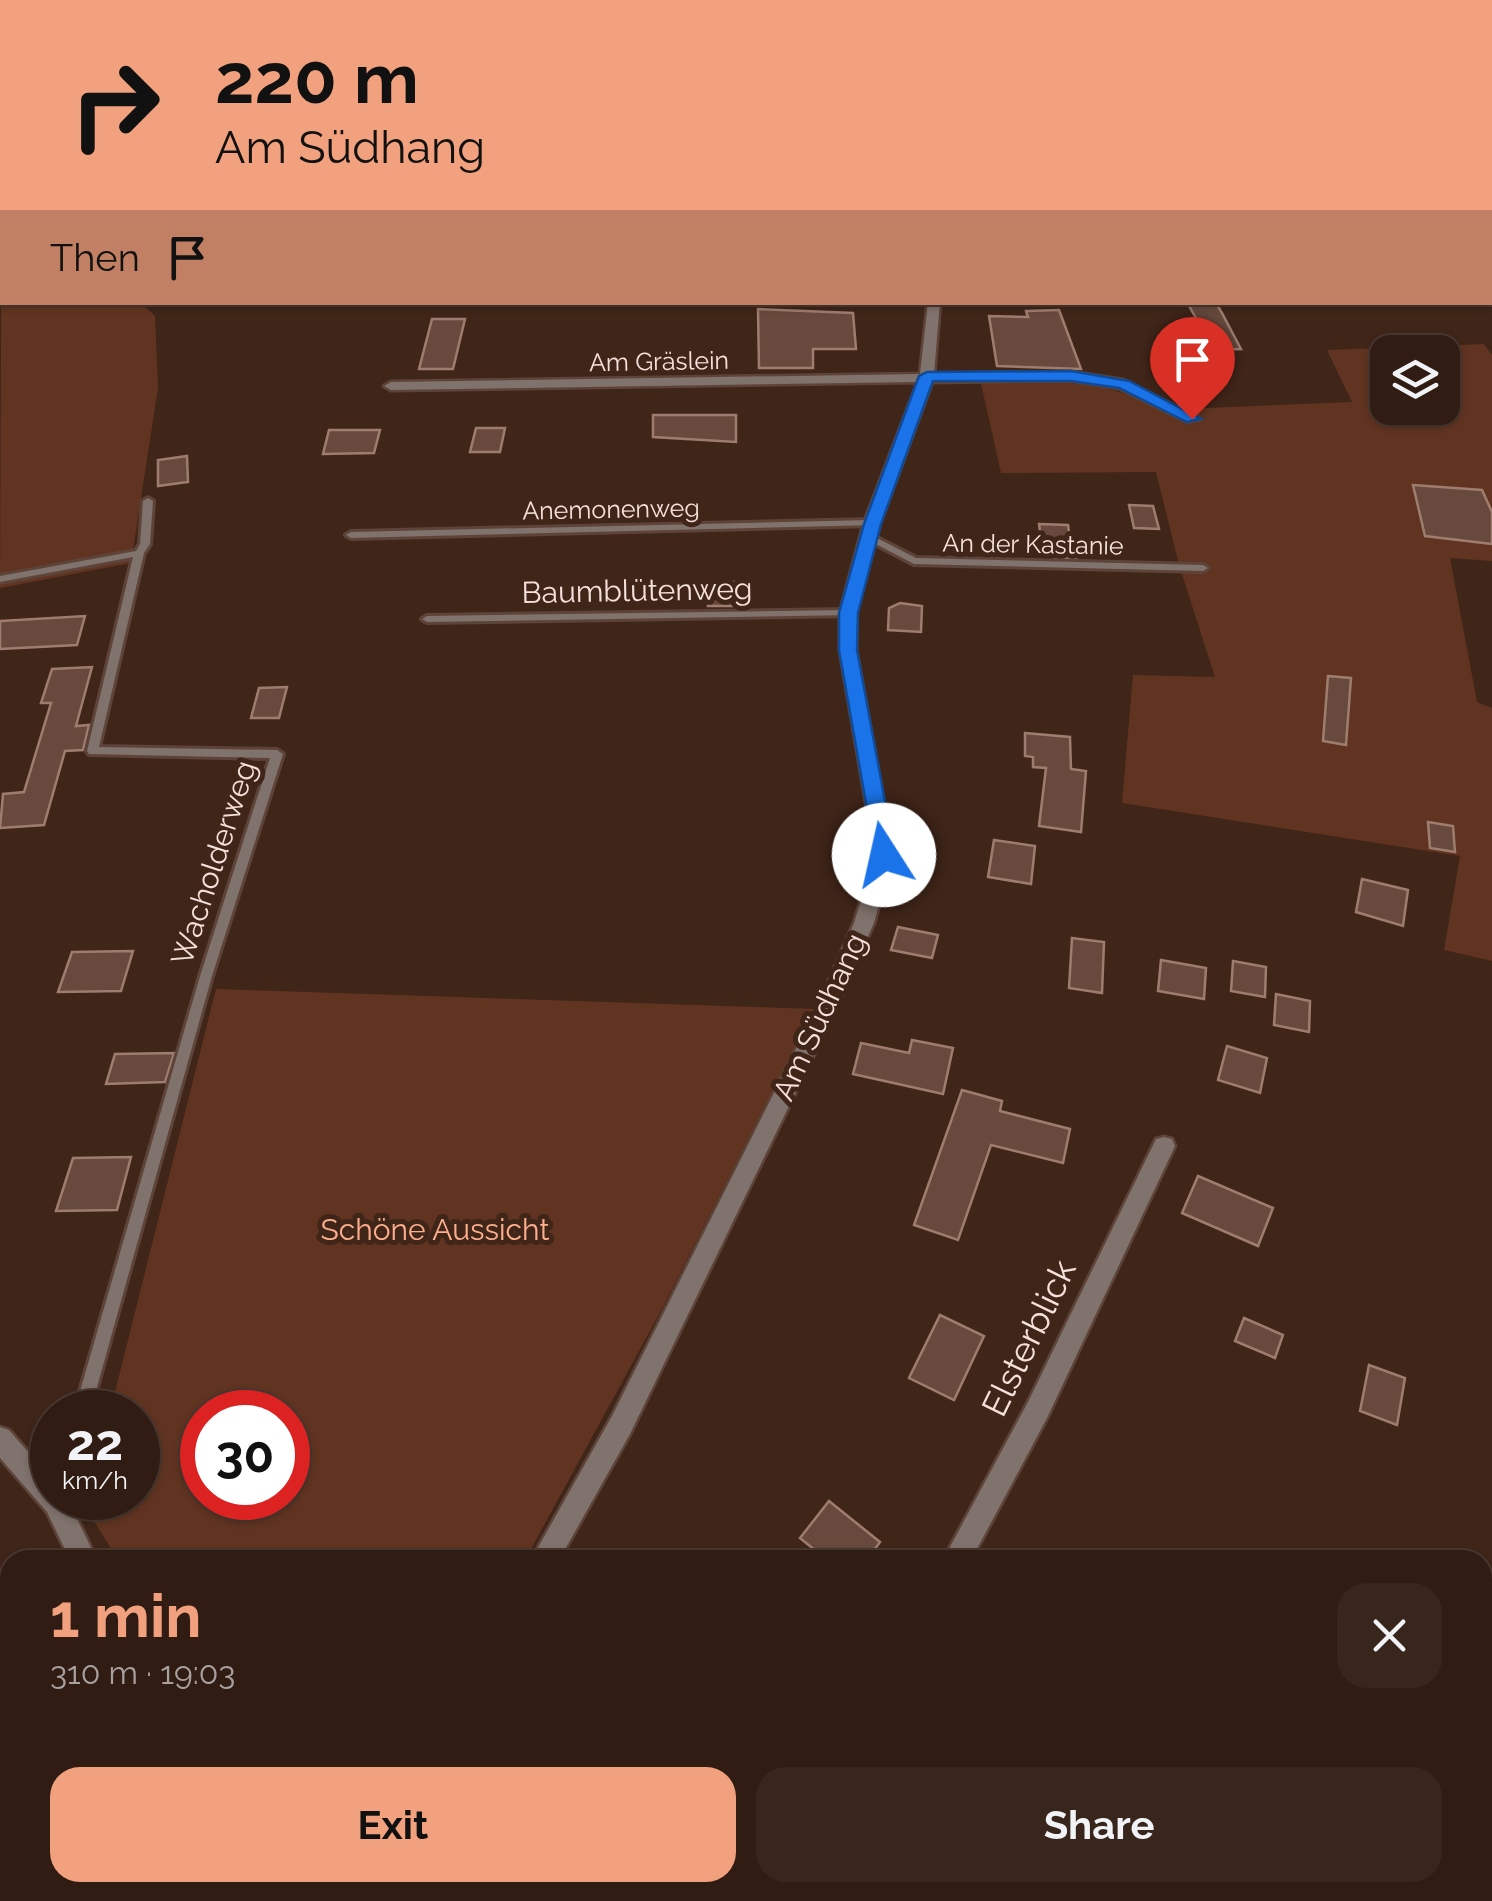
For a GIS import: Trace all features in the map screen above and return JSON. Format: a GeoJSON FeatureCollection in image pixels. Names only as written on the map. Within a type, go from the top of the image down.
{"type":"FeatureCollection","features":[{"type":"Feature","properties":{"kind":"street","name":"Am Südhang"},"geometry":{"type":"LineString","coordinates":[[550,1550],[630,1407],[828,1007],[864,923],[884,855],[848,650],[848,613],[870,530],[927,376],[934,305]]}},
{"type":"Feature","properties":{"kind":"street","name":"Am Gräslein"},"geometry":{"type":"LineString","coordinates":[[391,386],[927,376]]}},
{"type":"Feature","properties":{"kind":"street"},"geometry":{"type":"LineString","coordinates":[[927,376],[1071,376],[1123,384],[1192,419]]}},
{"type":"Feature","properties":{"kind":"street","name":"Elsterblick"},"geometry":{"type":"LineString","coordinates":[[961,1550],[1038,1409],[1164,1146]]}},
{"type":"Feature","properties":{"kind":"street"},"geometry":{"type":"LineString","coordinates":[[0,1439],[30,1471]]}},
{"type":"Feature","properties":{"kind":"street"},"geometry":{"type":"LineString","coordinates":[[66,1520],[80,1550]]}},
{"type":"Feature","properties":{"kind":"lane","name":"Wacholderweg"},"geometry":{"type":"LineString","coordinates":[[88,1390],[206,976],[278,754],[93,751],[139,553],[145,544],[148,501]]}},
{"type":"Feature","properties":{"kind":"lane","name":"Anemonenweg"},"geometry":{"type":"LineString","coordinates":[[351,535],[870,530]]}},
{"type":"Feature","properties":{"kind":"lane","name":"An der Kastanie"},"geometry":{"type":"LineString","coordinates":[[870,530],[914,560],[1202,568]]}},
{"type":"Feature","properties":{"kind":"lane"},"geometry":{"type":"LineString","coordinates":[[0,579],[139,553]]}},
{"type":"Feature","properties":{"kind":"lane","name":"Baumblütenweg"},"geometry":{"type":"LineString","coordinates":[[427,619],[848,613]]}},
{"type":"Feature","properties":{"kind":"green space"},"geometry":{"type":"Polygon","coordinates":[[[1,305],[143,305],[155,316],[158,388],[131,563],[0,588],[1,305]]]}},
{"type":"Feature","properties":{"kind":"green space"},"geometry":{"type":"Polygon","coordinates":[[[1484,344],[1492,355],[1492,561],[1450,558],[1477,702],[1492,708],[1492,961],[1444,950],[1460,856],[1122,803],[1133,675],[1215,677],[1179,565],[1156,472],[1001,473],[980,379],[1084,381],[1145,400],[1182,420],[1197,417],[1181,409],[1352,402],[1327,350],[1370,348],[1370,425],[1460,425],[1460,345],[1484,344]]]}},
{"type":"Feature","properties":{"kind":"green space","name":"Schöne Aussicht"},"geometry":{"type":"Polygon","coordinates":[[[216,989],[814,1009],[662,1309],[530,1550],[112,1550],[93,1520],[160,1520],[160,1390],[116,1390],[216,989]]]}},
{"type":"Feature","properties":{"kind":"building"},"geometry":{"type":"Polygon","coordinates":[[[1189,305],[1217,305],[1241,349],[1214,350],[1189,305]]]}},
{"type":"Feature","properties":{"kind":"building"},"geometry":{"type":"Polygon","coordinates":[[[758,309],[853,313],[856,349],[813,349],[813,368],[759,368],[758,309]]]}},
{"type":"Feature","properties":{"kind":"building"},"geometry":{"type":"Polygon","coordinates":[[[1059,310],[1081,369],[997,366],[989,316],[1028,317],[1026,311],[1059,310]]]}},
{"type":"Feature","properties":{"kind":"building"},"geometry":{"type":"Polygon","coordinates":[[[432,319],[465,319],[453,369],[419,369],[432,319]]]}},
{"type":"Feature","properties":{"kind":"building"},"geometry":{"type":"Polygon","coordinates":[[[653,415],[736,415],[736,442],[653,437],[653,415]]]}},
{"type":"Feature","properties":{"kind":"building"},"geometry":{"type":"Polygon","coordinates":[[[476,428],[505,428],[500,452],[470,452],[476,428]]]}},
{"type":"Feature","properties":{"kind":"building"},"geometry":{"type":"Polygon","coordinates":[[[329,430],[380,430],[374,453],[323,454],[329,430]]]}},
{"type":"Feature","properties":{"kind":"building"},"geometry":{"type":"Polygon","coordinates":[[[187,456],[188,482],[158,486],[158,460],[187,456]]]}},
{"type":"Feature","properties":{"kind":"building"},"geometry":{"type":"Polygon","coordinates":[[[1413,485],[1482,490],[1492,512],[1492,544],[1425,536],[1413,485]]]}},
{"type":"Feature","properties":{"kind":"building"},"geometry":{"type":"Polygon","coordinates":[[[1129,505],[1153,506],[1159,529],[1134,528],[1129,505]]]}},
{"type":"Feature","properties":{"kind":"building"},"geometry":{"type":"Polygon","coordinates":[[[1039,524],[1068,525],[1070,540],[1076,540],[1078,558],[1054,558],[1052,546],[1042,546],[1039,524]]]}},
{"type":"Feature","properties":{"kind":"building"},"geometry":{"type":"Polygon","coordinates":[[[708,582],[741,582],[741,606],[708,606],[708,582]]]}},
{"type":"Feature","properties":{"kind":"building"},"geometry":{"type":"Polygon","coordinates":[[[900,603],[922,606],[921,632],[888,630],[889,608],[900,603]]]}},
{"type":"Feature","properties":{"kind":"building"},"geometry":{"type":"Polygon","coordinates":[[[85,616],[77,645],[0,649],[0,621],[85,616]]]}},
{"type":"Feature","properties":{"kind":"building"},"geometry":{"type":"Polygon","coordinates":[[[92,667],[76,726],[89,725],[83,750],[65,751],[44,825],[0,828],[3,794],[24,792],[51,703],[41,703],[52,669],[92,667]]]}},
{"type":"Feature","properties":{"kind":"building"},"geometry":{"type":"Polygon","coordinates":[[[1328,676],[1351,678],[1346,745],[1323,741],[1328,676]]]}},
{"type":"Feature","properties":{"kind":"building"},"geometry":{"type":"Polygon","coordinates":[[[287,687],[279,718],[251,718],[259,688],[287,687]]]}},
{"type":"Feature","properties":{"kind":"building"},"geometry":{"type":"Polygon","coordinates":[[[1025,733],[1070,737],[1071,769],[1086,771],[1081,832],[1039,826],[1046,768],[1033,767],[1033,757],[1025,756],[1025,733]]]}},
{"type":"Feature","properties":{"kind":"building"},"geometry":{"type":"Polygon","coordinates":[[[1428,822],[1453,826],[1455,852],[1430,848],[1428,822]]]}},
{"type":"Feature","properties":{"kind":"building"},"geometry":{"type":"Polygon","coordinates":[[[994,840],[1035,846],[1031,884],[988,877],[994,840]]]}},
{"type":"Feature","properties":{"kind":"building"},"geometry":{"type":"Polygon","coordinates":[[[1362,879],[1408,890],[1403,926],[1356,912],[1362,879]]]}},
{"type":"Feature","properties":{"kind":"building"},"geometry":{"type":"Polygon","coordinates":[[[898,927],[938,935],[932,958],[891,950],[898,927]]]}},
{"type":"Feature","properties":{"kind":"building"},"geometry":{"type":"Polygon","coordinates":[[[1072,938],[1104,942],[1102,993],[1069,988],[1072,938]]]}},
{"type":"Feature","properties":{"kind":"building"},"geometry":{"type":"Polygon","coordinates":[[[133,951],[121,991],[58,992],[72,952],[133,951]]]}},
{"type":"Feature","properties":{"kind":"building"},"geometry":{"type":"Polygon","coordinates":[[[1161,960],[1206,968],[1204,999],[1158,991],[1161,960]]]}},
{"type":"Feature","properties":{"kind":"building"},"geometry":{"type":"Polygon","coordinates":[[[1233,961],[1266,967],[1265,997],[1231,991],[1233,961]]]}},
{"type":"Feature","properties":{"kind":"building"},"geometry":{"type":"Polygon","coordinates":[[[1276,994],[1310,1001],[1309,1032],[1274,1025],[1276,994]]]}},
{"type":"Feature","properties":{"kind":"building"},"geometry":{"type":"Polygon","coordinates":[[[912,1040],[953,1048],[943,1094],[853,1074],[861,1043],[909,1053],[912,1040]]]}},
{"type":"Feature","properties":{"kind":"building"},"geometry":{"type":"Polygon","coordinates":[[[1227,1046],[1267,1058],[1260,1093],[1218,1080],[1227,1046]]]}},
{"type":"Feature","properties":{"kind":"building"},"geometry":{"type":"Polygon","coordinates":[[[174,1053],[165,1082],[106,1084],[115,1054],[174,1053]]]}},
{"type":"Feature","properties":{"kind":"building"},"geometry":{"type":"Polygon","coordinates":[[[962,1090],[1002,1101],[1000,1111],[1070,1129],[1063,1163],[991,1145],[958,1240],[914,1225],[962,1090]]]}},
{"type":"Feature","properties":{"kind":"building"},"geometry":{"type":"Polygon","coordinates":[[[131,1157],[117,1210],[56,1211],[73,1158],[131,1157]]]}},
{"type":"Feature","properties":{"kind":"building"},"geometry":{"type":"Polygon","coordinates":[[[1198,1176],[1273,1208],[1258,1246],[1182,1213],[1198,1176]]]}},
{"type":"Feature","properties":{"kind":"building"},"geometry":{"type":"Polygon","coordinates":[[[940,1315],[984,1336],[954,1400],[909,1378],[940,1315]]]}},
{"type":"Feature","properties":{"kind":"building"},"geometry":{"type":"Polygon","coordinates":[[[1244,1318],[1283,1335],[1275,1358],[1235,1341],[1244,1318]]]}},
{"type":"Feature","properties":{"kind":"building"},"geometry":{"type":"Polygon","coordinates":[[[1369,1365],[1405,1378],[1397,1425],[1360,1411],[1369,1365]]]}},
{"type":"Feature","properties":{"kind":"building"},"geometry":{"type":"Polygon","coordinates":[[[829,1501],[880,1542],[874,1550],[815,1550],[800,1538],[829,1501]]]}},
{"type":"Feature","properties":{"kind":"route"},"geometry":{"type":"LineString","coordinates":[[884,855],[848,650],[848,613],[872,524],[927,376],[1071,376],[1123,384],[1192,419]]}}]}
